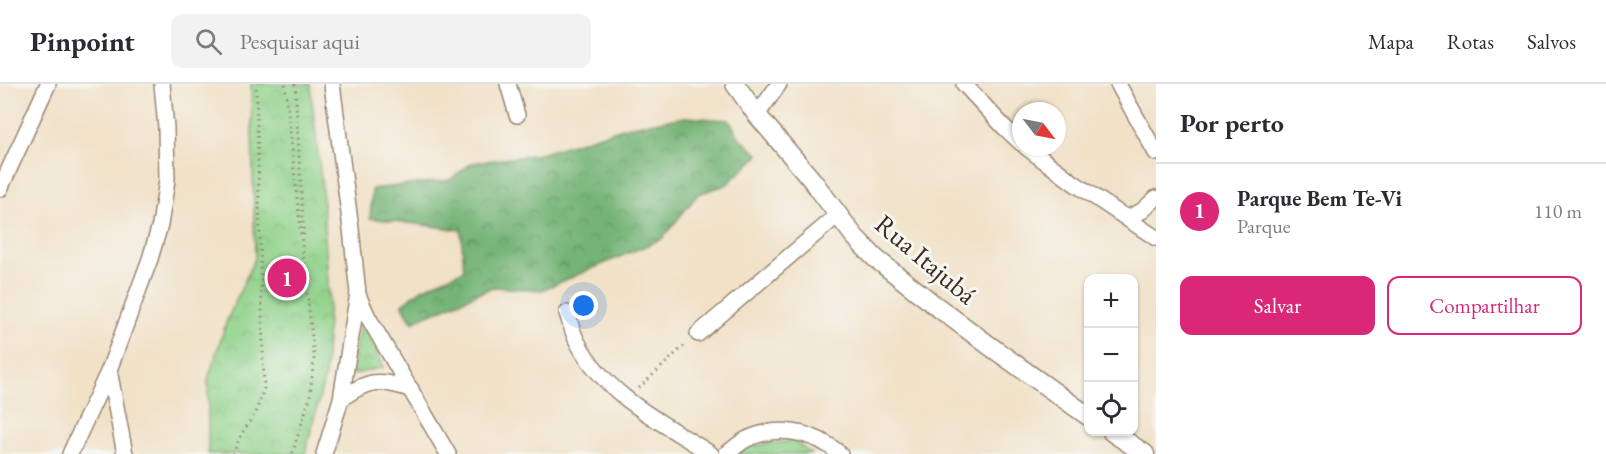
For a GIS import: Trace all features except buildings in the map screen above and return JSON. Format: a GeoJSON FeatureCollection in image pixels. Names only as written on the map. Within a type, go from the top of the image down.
{"type":"FeatureCollection","features":[{"type":"Feature","properties":{"kind":"street"},"geometry":{"type":"LineString","coordinates":[[0,189],[48,84]]}},
{"type":"Feature","properties":{"kind":"street"},"geometry":{"type":"LineString","coordinates":[[70,454],[109,370],[150,259],[160,225],[167,180],[162,84]]}},
{"type":"Feature","properties":{"kind":"street"},"geometry":{"type":"LineString","coordinates":[[324,454],[342,399],[358,293],[332,84]]}},
{"type":"Feature","properties":{"kind":"street"},"geometry":{"type":"LineString","coordinates":[[508,84],[516,115]]}},
{"type":"Feature","properties":{"kind":"street","name":"Rua Itajubá"},"geometry":{"type":"LineString","coordinates":[[735,84],[854,236],[875,258],[975,335],[1084,412]]}},
{"type":"Feature","properties":{"kind":"street"},"geometry":{"type":"LineString","coordinates":[[758,115],[779,84]]}},
{"type":"Feature","properties":{"kind":"street"},"geometry":{"type":"LineString","coordinates":[[964,84],[1012,134]]}},
{"type":"Feature","properties":{"kind":"street"},"geometry":{"type":"LineString","coordinates":[[1121,86],[1156,153]]}},
{"type":"Feature","properties":{"kind":"street"},"geometry":{"type":"LineString","coordinates":[[1038,156],[1156,238]]}},
{"type":"Feature","properties":{"kind":"street"},"geometry":{"type":"LineString","coordinates":[[1127,218],[1142,211],[1156,198]]}},
{"type":"Feature","properties":{"kind":"street"},"geometry":{"type":"LineString","coordinates":[[698,334],[839,214]]}},
{"type":"Feature","properties":{"kind":"street"},"geometry":{"type":"LineString","coordinates":[[1143,229],[1156,220]]}},
{"type":"Feature","properties":{"kind":"street"},"geometry":{"type":"LineString","coordinates":[[358,293],[368,317],[448,454]]}},
{"type":"Feature","properties":{"kind":"street"},"geometry":{"type":"LineString","coordinates":[[567,312],[578,343],[595,368],[626,399],[711,454]]}},
{"type":"Feature","properties":{"kind":"street"},"geometry":{"type":"LineString","coordinates":[[109,370],[125,454]]}},
{"type":"Feature","properties":{"kind":"street"},"geometry":{"type":"LineString","coordinates":[[342,399],[358,387],[369,383],[390,384],[411,389]]}},
{"type":"Feature","properties":{"kind":"street"},"geometry":{"type":"LineString","coordinates":[[726,454],[745,441],[767,432],[789,431],[804,434],[830,446],[840,454]]}},
{"type":"Feature","properties":{"kind":"street"},"geometry":{"type":"LineString","coordinates":[[1118,436],[1145,454]]}},
{"type":"Feature","properties":{"kind":"path"},"geometry":{"type":"LineString","coordinates":[[233,454],[241,435],[256,412],[264,388],[256,84]]}},
{"type":"Feature","properties":{"kind":"path"},"geometry":{"type":"LineString","coordinates":[[285,84],[314,357],[310,397],[292,454]]}},
{"type":"Feature","properties":{"kind":"path"},"geometry":{"type":"LineString","coordinates":[[295,84],[307,290]]}},
{"type":"Feature","properties":{"kind":"path"},"geometry":{"type":"LineString","coordinates":[[626,399],[698,334]]}},
{"type":"Feature","properties":{"kind":"green space"},"geometry":{"type":"Polygon","coordinates":[[[251,84],[310,84],[322,187],[329,298],[325,376],[305,454],[208,454],[208,379],[227,320],[255,258],[251,84]]]}},
{"type":"Feature","properties":{"kind":"green space"},"geometry":{"type":"Polygon","coordinates":[[[685,117],[729,120],[739,137],[759,155],[726,185],[698,194],[662,239],[542,290],[493,287],[412,322],[402,304],[422,289],[464,270],[461,230],[370,218],[372,189],[449,180],[472,163],[540,154],[626,127],[685,117]]]}},
{"type":"Feature","properties":{"kind":"green space"},"geometry":{"type":"Polygon","coordinates":[[[361,318],[384,367],[351,375],[361,318]]]}},
{"type":"Feature","properties":{"kind":"green space"},"geometry":{"type":"Polygon","coordinates":[[[793,441],[812,454],[738,454],[749,446],[793,441]]]}},
{"type":"Feature","properties":{"kind":"place","name":"Parque Bem Te-Vi"},"geometry":{"type":"Point","coordinates":[287,278]}}]}
